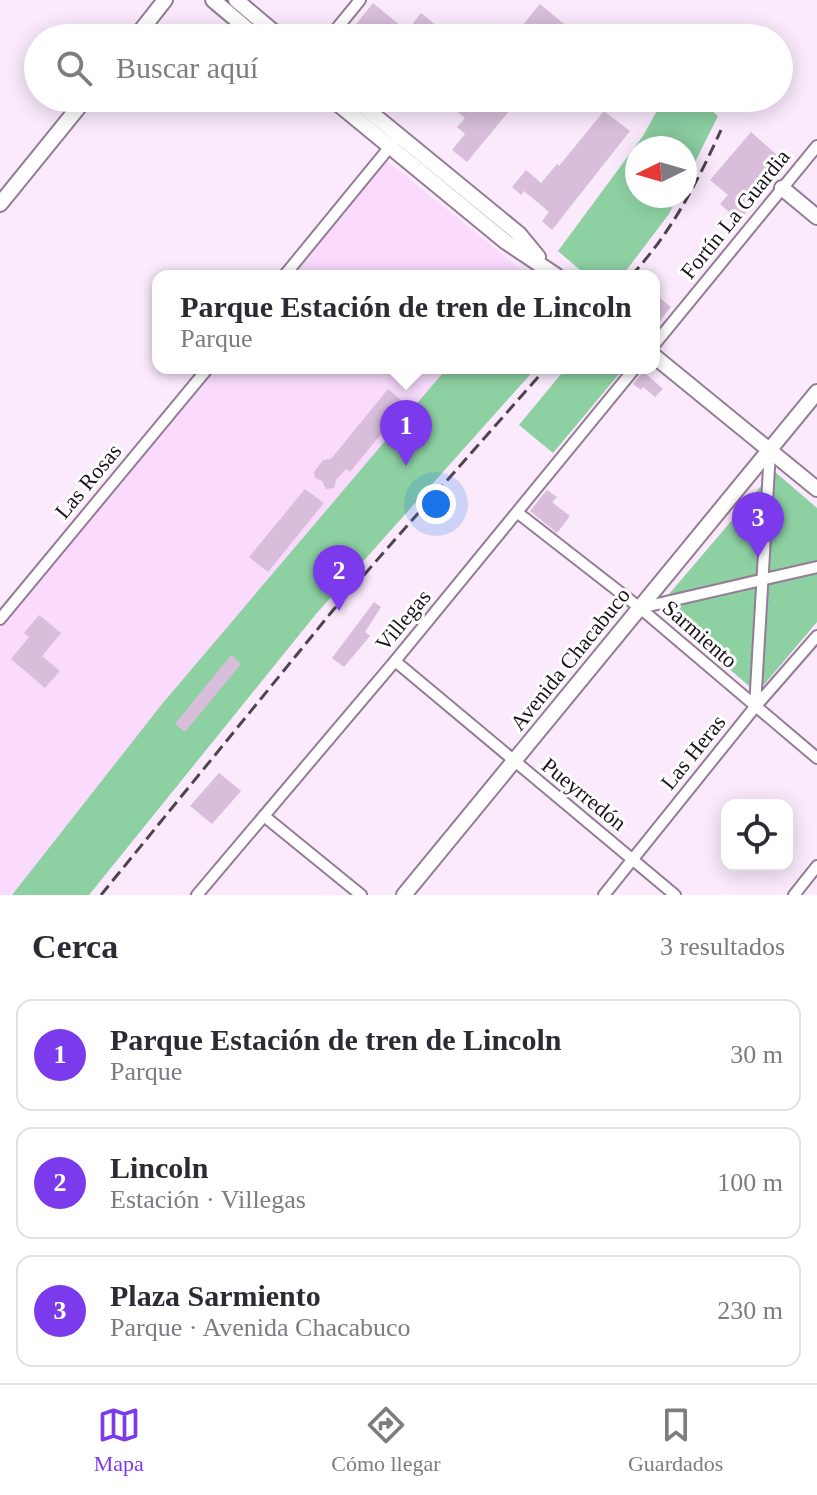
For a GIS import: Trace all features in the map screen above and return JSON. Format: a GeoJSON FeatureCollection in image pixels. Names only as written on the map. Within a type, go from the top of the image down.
{"type":"FeatureCollection","features":[{"type":"Feature","properties":{"kind":"main road"},"geometry":{"type":"LineString","coordinates":[[146,24],[165,0]]}},
{"type":"Feature","properties":{"kind":"main road"},"geometry":{"type":"LineString","coordinates":[[213,0],[241,24]]}},
{"type":"Feature","properties":{"kind":"main road"},"geometry":{"type":"LineString","coordinates":[[236,0],[264,24]]}},
{"type":"Feature","properties":{"kind":"main road"},"geometry":{"type":"LineString","coordinates":[[0,204],[75,112]]}},
{"type":"Feature","properties":{"kind":"main road"},"geometry":{"type":"LineString","coordinates":[[352,112],[394,141]]}},
{"type":"Feature","properties":{"kind":"main road"},"geometry":{"type":"LineString","coordinates":[[366,112],[506,242],[550,270]]}},
{"type":"Feature","properties":{"kind":"main road"},"geometry":{"type":"LineString","coordinates":[[784,186],[817,209]]}},
{"type":"Feature","properties":{"kind":"main road"},"geometry":{"type":"LineString","coordinates":[[784,186],[817,217]]}},
{"type":"Feature","properties":{"kind":"main road"},"geometry":{"type":"LineString","coordinates":[[660,361],[817,489]]}},
{"type":"Feature","properties":{"kind":"main road","name":"Avenida Chacabuco"},"geometry":{"type":"LineString","coordinates":[[404,895],[817,392]]}},
{"type":"Feature","properties":{"kind":"street"},"geometry":{"type":"LineString","coordinates":[[340,24],[360,0]]}},
{"type":"Feature","properties":{"kind":"street"},"geometry":{"type":"LineString","coordinates":[[289,270],[394,141]]}},
{"type":"Feature","properties":{"kind":"street","name":"Fortín La Guardia"},"geometry":{"type":"LineString","coordinates":[[660,338],[817,146]]}},
{"type":"Feature","properties":{"kind":"street","name":"Las Rosas"},"geometry":{"type":"LineString","coordinates":[[0,619],[203,374]]}},
{"type":"Feature","properties":{"kind":"street","name":"Villegas"},"geometry":{"type":"LineString","coordinates":[[197,895],[395,661],[630,374]]}},
{"type":"Feature","properties":{"kind":"street"},"geometry":{"type":"LineString","coordinates":[[755,707],[770,451]]}},
{"type":"Feature","properties":{"kind":"street","name":"Sarmiento"},"geometry":{"type":"LineString","coordinates":[[518,513],[640,608],[817,758]]}},
{"type":"Feature","properties":{"kind":"street"},"geometry":{"type":"LineString","coordinates":[[640,608],[817,567]]}},
{"type":"Feature","properties":{"kind":"street","name":"Las Heras"},"geometry":{"type":"LineString","coordinates":[[604,895],[755,707],[817,636]]}},
{"type":"Feature","properties":{"kind":"street","name":"Pueyrredón"},"geometry":{"type":"LineString","coordinates":[[395,661],[675,895]]}},
{"type":"Feature","properties":{"kind":"street"},"geometry":{"type":"LineString","coordinates":[[264,816],[361,895]]}},
{"type":"Feature","properties":{"kind":"street"},"geometry":{"type":"LineString","coordinates":[[794,895],[817,866]]}},
{"type":"Feature","properties":{"kind":"shaded area"},"geometry":{"type":"Polygon","coordinates":[[[387,161],[522,270],[296,270],[387,161]]]}},
{"type":"Feature","properties":{"kind":"shaded area"},"geometry":{"type":"Polygon","coordinates":[[[210,374],[442,374],[162,704],[12,895],[0,895],[0,628],[210,374]]]}},
{"type":"Feature","properties":{"kind":"green space"},"geometry":{"type":"Polygon","coordinates":[[[656,112],[713,112],[718,116],[697,158],[697,136],[643,136],[656,112]]]}},
{"type":"Feature","properties":{"kind":"green space"},"geometry":{"type":"Polygon","coordinates":[[[625,160],[625,208],[672,208],[627,270],[580,270],[558,251],[625,160]]]}},
{"type":"Feature","properties":{"kind":"green space"},"geometry":{"type":"Polygon","coordinates":[[[442,374],[531,374],[316,614],[89,895],[12,895],[162,704],[442,374]]]}},
{"type":"Feature","properties":{"kind":"green space"},"geometry":{"type":"Polygon","coordinates":[[[561,374],[619,374],[553,453],[519,425],[561,374]]]}},
{"type":"Feature","properties":{"kind":"green space"},"geometry":{"type":"Polygon","coordinates":[[[774,471],[817,508],[817,622],[757,693],[658,607],[774,471]]]}},
{"type":"Feature","properties":{"kind":"building"},"geometry":{"type":"Polygon","coordinates":[[[373,3],[398,24],[356,24],[373,3]]]}},
{"type":"Feature","properties":{"kind":"building"},"geometry":{"type":"Polygon","coordinates":[[[540,4],[564,24],[524,24],[540,4]]]}},
{"type":"Feature","properties":{"kind":"building"},"geometry":{"type":"Polygon","coordinates":[[[421,13],[435,24],[412,24],[421,13]]]}},
{"type":"Feature","properties":{"kind":"building"},"geometry":{"type":"Polygon","coordinates":[[[458,112],[508,112],[467,162],[452,150],[465,134],[457,127],[465,118],[458,112]]]}},
{"type":"Feature","properties":{"kind":"building"},"geometry":{"type":"Polygon","coordinates":[[[603,112],[630,131],[552,230],[542,221],[549,212],[524,191],[521,195],[512,187],[526,170],[541,183],[557,164],[559,166],[603,112]]]}},
{"type":"Feature","properties":{"kind":"building"},"geometry":{"type":"Polygon","coordinates":[[[751,132],[787,164],[739,221],[720,204],[728,195],[710,180],[751,132]]]}},
{"type":"Feature","properties":{"kind":"building"},"geometry":{"type":"Polygon","coordinates":[[[660,298],[671,307],[660,321],[660,298]]]}},
{"type":"Feature","properties":{"kind":"building"},"geometry":{"type":"Polygon","coordinates":[[[641,374],[646,374],[663,389],[655,397],[643,387],[641,390],[633,384],[641,374]]]}},
{"type":"Feature","properties":{"kind":"building"},"geometry":{"type":"Polygon","coordinates":[[[388,389],[406,404],[350,472],[346,469],[336,480],[334,488],[326,489],[322,481],[315,478],[314,472],[323,460],[331,459],[388,389]]]}},
{"type":"Feature","properties":{"kind":"building"},"geometry":{"type":"Polygon","coordinates":[[[305,489],[324,503],[268,572],[249,557],[305,489]]]}},
{"type":"Feature","properties":{"kind":"building"},"geometry":{"type":"Polygon","coordinates":[[[547,490],[557,497],[552,502],[570,516],[557,533],[530,511],[547,490]]]}},
{"type":"Feature","properties":{"kind":"building"},"geometry":{"type":"Polygon","coordinates":[[[374,602],[381,607],[365,632],[370,636],[344,667],[332,658],[374,602]]]}},
{"type":"Feature","properties":{"kind":"building"},"geometry":{"type":"Polygon","coordinates":[[[39,615],[61,633],[42,656],[60,671],[45,688],[11,659],[29,637],[24,633],[39,615]]]}},
{"type":"Feature","properties":{"kind":"building"},"geometry":{"type":"Polygon","coordinates":[[[231,655],[241,664],[185,732],[175,724],[231,655]]]}},
{"type":"Feature","properties":{"kind":"building"},"geometry":{"type":"Polygon","coordinates":[[[219,773],[241,791],[212,824],[190,806],[219,773]]]}},
{"type":"Feature","properties":{"kind":"railway"},"geometry":{"type":"LineString","coordinates":[[636,270],[682,207],[721,130]]}},
{"type":"Feature","properties":{"kind":"railway"},"geometry":{"type":"LineString","coordinates":[[101,895],[334,609],[541,374]]}},
{"type":"Feature","properties":{"kind":"place","name":"Parque Estación de tren de Lincoln"},"geometry":{"type":"Point","coordinates":[406,466]}},
{"type":"Feature","properties":{"kind":"place","name":"Plaza Sarmiento"},"geometry":{"type":"Point","coordinates":[758,558]}},
{"type":"Feature","properties":{"kind":"place","name":"Lincoln"},"geometry":{"type":"Point","coordinates":[339,611]}}]}
